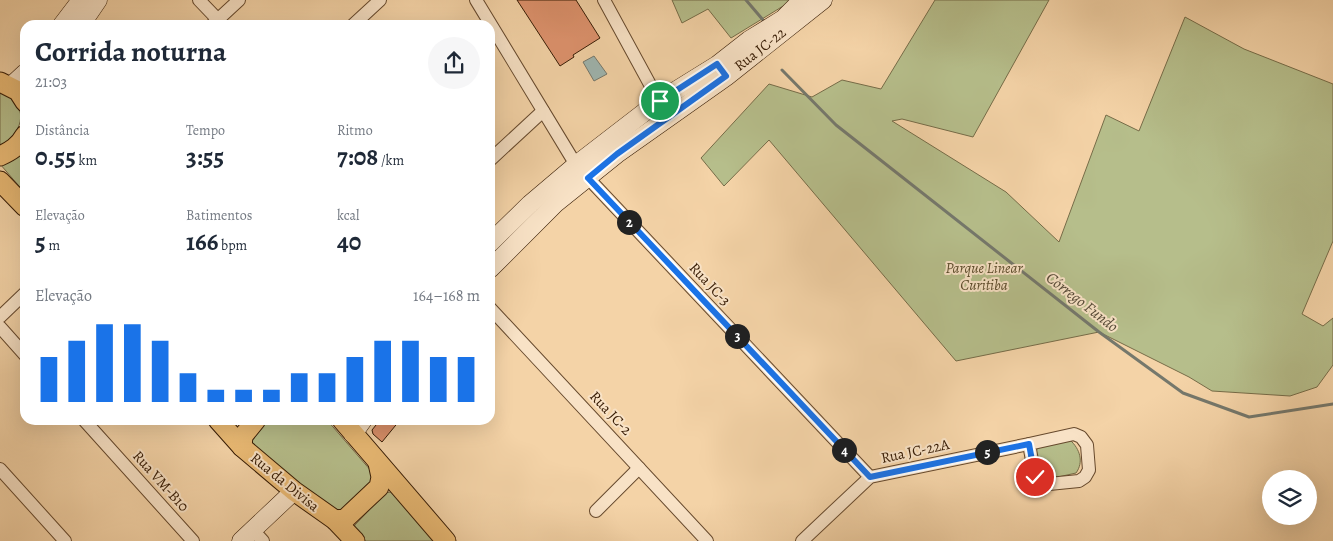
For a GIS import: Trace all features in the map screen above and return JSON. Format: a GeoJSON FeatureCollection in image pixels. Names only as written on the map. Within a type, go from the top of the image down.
{"type":"FeatureCollection","features":[{"type":"Feature","properties":{"kind":"main road"},"geometry":{"type":"LineString","coordinates":[[66,20],[81,0]]}},
{"type":"Feature","properties":{"kind":"main road"},"geometry":{"type":"LineString","coordinates":[[84,20],[98,0]]}},
{"type":"Feature","properties":{"kind":"main road","name":"Rua JC-22"},"geometry":{"type":"LineString","coordinates":[[495,238],[530,204],[576,165],[660,101],[722,70],[749,40],[783,19],[802,0]]}},
{"type":"Feature","properties":{"kind":"main road","name":"Rua JC-22"},"geometry":{"type":"LineString","coordinates":[[495,264],[556,203],[722,70],[823,0]]}},
{"type":"Feature","properties":{"kind":"main road"},"geometry":{"type":"LineString","coordinates":[[12,89],[20,79]]}},
{"type":"Feature","properties":{"kind":"main road"},"geometry":{"type":"LineString","coordinates":[[0,156],[12,151],[20,144]]}},
{"type":"Feature","properties":{"kind":"main road"},"geometry":{"type":"LineString","coordinates":[[0,181],[20,202]]}},
{"type":"Feature","properties":{"kind":"main road","name":"Rua da Divisa"},"geometry":{"type":"LineString","coordinates":[[222,425],[242,447],[294,491],[335,520],[355,541]]}},
{"type":"Feature","properties":{"kind":"main road"},"geometry":{"type":"LineString","coordinates":[[242,447],[242,436],[252,425]]}},
{"type":"Feature","properties":{"kind":"main road"},"geometry":{"type":"LineString","coordinates":[[353,425],[378,463],[446,541]]}},
{"type":"Feature","properties":{"kind":"main road"},"geometry":{"type":"LineString","coordinates":[[335,520],[345,519],[379,487],[381,477],[378,463]]}},
{"type":"Feature","properties":{"kind":"main road"},"geometry":{"type":"LineString","coordinates":[[252,537],[294,491]]}},
{"type":"Feature","properties":{"kind":"street"},"geometry":{"type":"LineString","coordinates":[[199,0],[215,20]]}},
{"type":"Feature","properties":{"kind":"street"},"geometry":{"type":"LineString","coordinates":[[220,20],[239,0]]}},
{"type":"Feature","properties":{"kind":"street"},"geometry":{"type":"LineString","coordinates":[[358,20],[380,0]]}},
{"type":"Feature","properties":{"kind":"street"},"geometry":{"type":"LineString","coordinates":[[476,0],[487,20]]}},
{"type":"Feature","properties":{"kind":"street"},"geometry":{"type":"LineString","coordinates":[[604,0],[660,101]]}},
{"type":"Feature","properties":{"kind":"street"},"geometry":{"type":"LineString","coordinates":[[495,33],[576,165]]}},
{"type":"Feature","properties":{"kind":"street"},"geometry":{"type":"LineString","coordinates":[[495,155],[543,111]]}},
{"type":"Feature","properties":{"kind":"street","name":"Rua JC-3"},"geometry":{"type":"LineString","coordinates":[[588,178],[870,477]]}},
{"type":"Feature","properties":{"kind":"street"},"geometry":{"type":"LineString","coordinates":[[0,316],[20,298]]}},
{"type":"Feature","properties":{"kind":"street","name":"Rua JC-2"},"geometry":{"type":"LineString","coordinates":[[495,313],[707,541]]}},
{"type":"Feature","properties":{"kind":"street"},"geometry":{"type":"LineString","coordinates":[[0,327],[20,349]]}},
{"type":"Feature","properties":{"kind":"street","name":"Rua VM-B10"},"geometry":{"type":"LineString","coordinates":[[89,425],[193,541]]}},
{"type":"Feature","properties":{"kind":"street","name":"Rua JC-22A"},"geometry":{"type":"LineString","coordinates":[[802,541],[870,477],[1074,434],[1081,437],[1087,445],[1089,470],[1086,477],[1079,481],[1049,484],[1042,482],[1035,477],[1029,444]]}},
{"type":"Feature","properties":{"kind":"street"},"geometry":{"type":"LineString","coordinates":[[596,511],[639,468]]}},
{"type":"Feature","properties":{"kind":"street"},"geometry":{"type":"LineString","coordinates":[[0,469],[65,541]]}},
{"type":"Feature","properties":{"kind":"green space"},"geometry":{"type":"Polygon","coordinates":[[[672,0],[793,0],[731,38],[708,9],[682,23],[672,0]]]}},
{"type":"Feature","properties":{"kind":"green space","name":"Parque Linear Curitiba"},"geometry":{"type":"Polygon","coordinates":[[[935,0],[1049,0],[973,137],[902,119],[892,121],[1006,192],[1059,242],[1106,115],[1139,131],[1185,17],[1244,49],[1333,84],[1333,241],[1302,314],[1323,326],[1333,318],[1333,365],[1317,387],[1290,396],[1212,391],[1189,377],[1099,332],[956,361],[769,140],[724,186],[701,158],[769,84],[812,97],[842,80],[881,89],[935,0]]]}},
{"type":"Feature","properties":{"kind":"green space"},"geometry":{"type":"Polygon","coordinates":[[[0,90],[16,103],[20,110],[20,122],[15,133],[0,146],[0,90]]]}},
{"type":"Feature","properties":{"kind":"green space"},"geometry":{"type":"Polygon","coordinates":[[[20,148],[20,187],[0,164],[20,148]]]}},
{"type":"Feature","properties":{"kind":"green space"},"geometry":{"type":"Polygon","coordinates":[[[262,425],[331,425],[372,472],[372,483],[345,510],[337,512],[250,447],[254,432],[262,425]]]}},
{"type":"Feature","properties":{"kind":"green space"},"geometry":{"type":"Polygon","coordinates":[[[1070,440],[1080,456],[1080,464],[1076,473],[1049,479],[1041,475],[1035,455],[1038,446],[1070,440]]]}},
{"type":"Feature","properties":{"kind":"green space"},"geometry":{"type":"Polygon","coordinates":[[[391,492],[434,541],[364,541],[352,530],[385,493],[391,492]]]}},
{"type":"Feature","properties":{"kind":"water"},"geometry":{"type":"Polygon","coordinates":[[[594,56],[607,74],[594,81],[583,62],[594,56]]]}},
{"type":"Feature","properties":{"kind":"building"},"geometry":{"type":"Polygon","coordinates":[[[517,0],[576,0],[600,38],[573,55],[574,57],[560,66],[517,0]]]}},
{"type":"Feature","properties":{"kind":"building"},"geometry":{"type":"Polygon","coordinates":[[[376,425],[396,425],[382,442],[373,434],[372,430],[376,425]]]}},
{"type":"Feature","properties":{"kind":"waterway","name":"Córrego Fundo"},"geometry":{"type":"LineString","coordinates":[[746,0],[763,20]]}},
{"type":"Feature","properties":{"kind":"waterway","name":"Córrego Fundo"},"geometry":{"type":"LineString","coordinates":[[782,70],[836,125],[1099,332],[1183,393],[1249,417],[1333,404]]}},
{"type":"Feature","properties":{"kind":"route"},"geometry":{"type":"LineString","coordinates":[[660,101],[717,64],[726,76],[617,154],[588,178],[870,477],[1029,444],[1035,477]]}}]}
